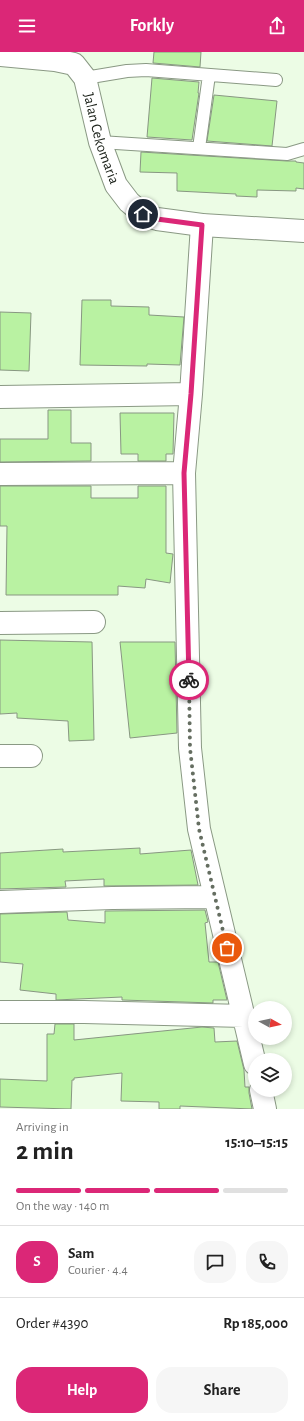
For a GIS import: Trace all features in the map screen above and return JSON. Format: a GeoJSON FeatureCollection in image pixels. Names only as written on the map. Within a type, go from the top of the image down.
{"type":"FeatureCollection","features":[{"type":"Feature","properties":{"kind":"street"},"geometry":{"type":"LineString","coordinates":[[0,55],[55,60],[79,65]]}},
{"type":"Feature","properties":{"kind":"street","name":"Jalan Cekomaria"},"geometry":{"type":"LineString","coordinates":[[79,65],[100,142],[116,185],[129,202],[143,214],[157,219],[202,225],[304,231]]}},
{"type":"Feature","properties":{"kind":"street"},"geometry":{"type":"LineString","coordinates":[[202,225],[191,394],[184,473],[190,748],[199,829],[252,1053]]}},
{"type":"Feature","properties":{"kind":"street"},"geometry":{"type":"LineString","coordinates":[[0,397],[191,394]]}},
{"type":"Feature","properties":{"kind":"street"},"geometry":{"type":"LineString","coordinates":[[0,474],[184,473]]}},
{"type":"Feature","properties":{"kind":"street"},"geometry":{"type":"LineString","coordinates":[[0,623],[94,622]]}},
{"type":"Feature","properties":{"kind":"street"},"geometry":{"type":"LineString","coordinates":[[0,756],[31,756]]}},
{"type":"Feature","properties":{"kind":"street"},"geometry":{"type":"LineString","coordinates":[[0,902],[112,898],[209,897]]}},
{"type":"Feature","properties":{"kind":"street"},"geometry":{"type":"LineString","coordinates":[[0,1012],[84,1012],[244,1016]]}},
{"type":"Feature","properties":{"kind":"street"},"geometry":{"type":"LineString","coordinates":[[262,1097],[265,1109]]}},
{"type":"Feature","properties":{"kind":"lane"},"geometry":{"type":"LineString","coordinates":[[79,65],[127,71],[146,70],[276,80]]}},
{"type":"Feature","properties":{"kind":"lane"},"geometry":{"type":"LineString","coordinates":[[199,148],[209,75]]}},
{"type":"Feature","properties":{"kind":"lane"},"geometry":{"type":"LineString","coordinates":[[100,142],[287,154],[304,149]]}},
{"type":"Feature","properties":{"kind":"building"},"geometry":{"type":"Polygon","coordinates":[[[154,52],[201,52],[200,67],[153,63],[154,52]]]}},
{"type":"Feature","properties":{"kind":"building"},"geometry":{"type":"Polygon","coordinates":[[[152,78],[199,82],[199,93],[192,140],[147,137],[152,78]]]}},
{"type":"Feature","properties":{"kind":"building"},"geometry":{"type":"Polygon","coordinates":[[[214,95],[277,101],[272,146],[207,141],[214,95]]]}},
{"type":"Feature","properties":{"kind":"building"},"geometry":{"type":"Polygon","coordinates":[[[141,152],[296,161],[304,163],[304,189],[296,188],[296,191],[257,190],[257,197],[236,196],[236,194],[177,191],[177,173],[140,172],[141,152]]]}},
{"type":"Feature","properties":{"kind":"building"},"geometry":{"type":"Polygon","coordinates":[[[82,300],[111,300],[111,306],[149,307],[149,315],[184,317],[180,365],[80,365],[82,300]]]}},
{"type":"Feature","properties":{"kind":"building"},"geometry":{"type":"Polygon","coordinates":[[[0,312],[31,313],[29,371],[0,370],[0,312]]]}},
{"type":"Feature","properties":{"kind":"building"},"geometry":{"type":"Polygon","coordinates":[[[48,410],[71,410],[71,443],[91,443],[91,461],[0,462],[0,439],[48,439],[48,410]]]}},
{"type":"Feature","properties":{"kind":"building"},"geometry":{"type":"Polygon","coordinates":[[[120,413],[174,413],[173,454],[166,454],[166,461],[138,461],[138,454],[121,454],[120,413]]]}},
{"type":"Feature","properties":{"kind":"building"},"geometry":{"type":"Polygon","coordinates":[[[0,486],[91,486],[91,498],[138,498],[138,486],[166,486],[166,553],[173,554],[170,583],[146,579],[145,588],[118,586],[118,595],[6,595],[7,526],[0,526],[0,486]]]}},
{"type":"Feature","properties":{"kind":"building"},"geometry":{"type":"Polygon","coordinates":[[[0,640],[92,642],[94,740],[69,741],[68,721],[17,718],[17,713],[0,714],[0,640]]]}},
{"type":"Feature","properties":{"kind":"building"},"geometry":{"type":"Polygon","coordinates":[[[120,642],[175,642],[177,733],[130,738],[120,642]]]}},
{"type":"Feature","properties":{"kind":"building"},"geometry":{"type":"Polygon","coordinates":[[[140,848],[140,854],[191,850],[198,885],[104,886],[104,879],[65,881],[66,887],[0,889],[0,853],[63,849],[63,852],[140,848]]]}},
{"type":"Feature","properties":{"kind":"building"},"geometry":{"type":"Polygon","coordinates":[[[205,910],[208,922],[205,923],[209,962],[218,962],[227,1000],[213,1000],[213,1003],[122,1000],[122,997],[56,1000],[56,994],[20,990],[23,964],[0,962],[0,914],[67,912],[68,920],[105,923],[105,911],[205,910]]]}},
{"type":"Feature","properties":{"kind":"building"},"geometry":{"type":"Polygon","coordinates":[[[55,1024],[74,1024],[74,1040],[202,1027],[214,1028],[215,1042],[237,1041],[244,1070],[245,1087],[248,1087],[248,1097],[250,1097],[252,1109],[180,1106],[180,1109],[159,1109],[159,1102],[121,1101],[122,1073],[74,1078],[74,1080],[72,1080],[71,1109],[0,1107],[0,1079],[47,1081],[47,1034],[54,1034],[55,1024]]]}},
{"type":"Feature","properties":{"kind":"way so far"},"geometry":{"type":"LineString","coordinates":[[189,680],[190,748],[199,829],[227,948]]}},
{"type":"Feature","properties":{"kind":"route"},"geometry":{"type":"LineString","coordinates":[[143,214],[157,219],[202,225],[191,394],[184,473],[189,680]]}}]}
